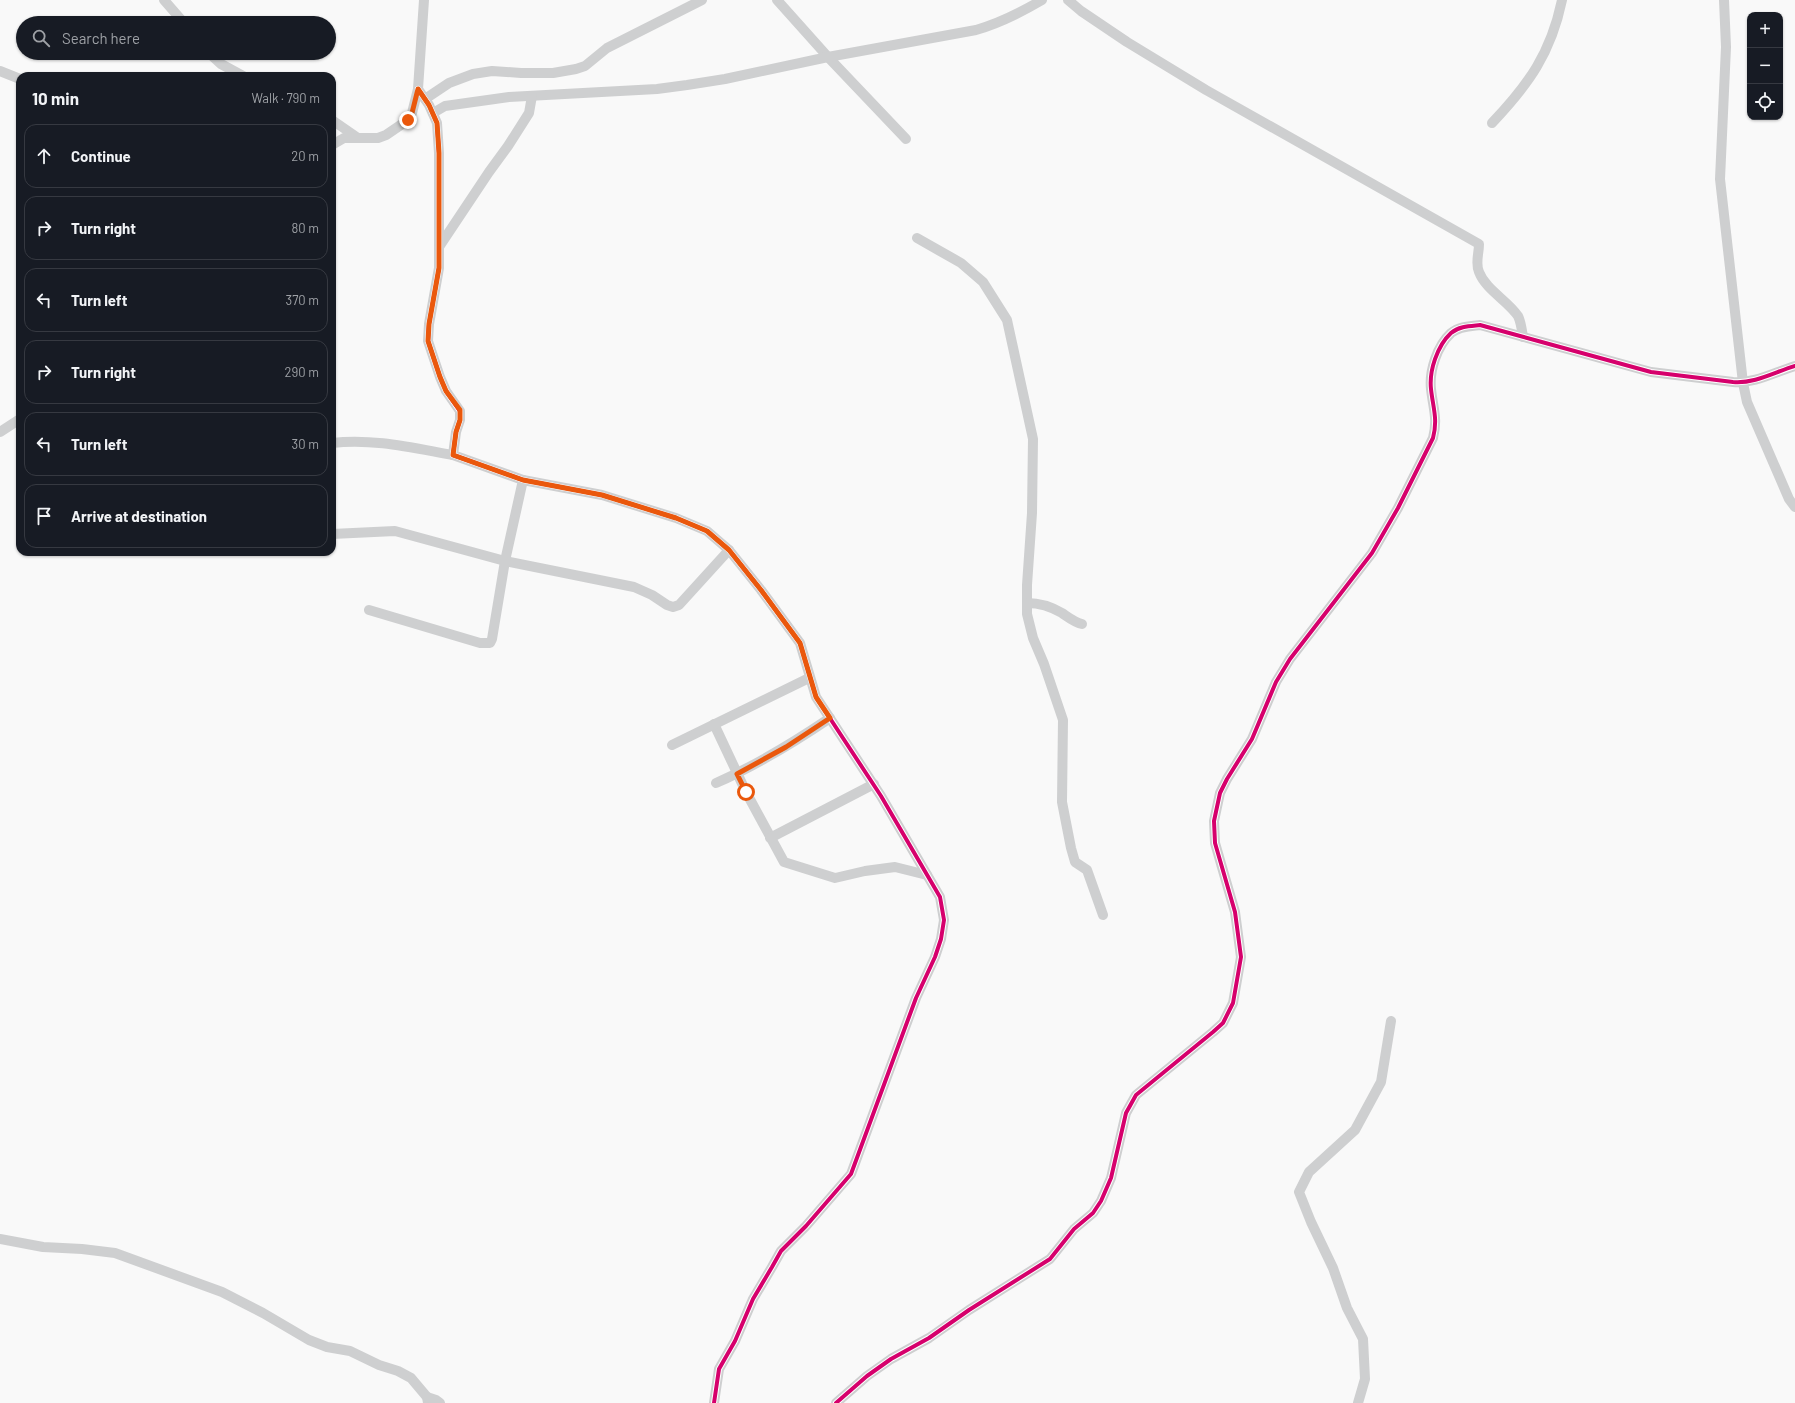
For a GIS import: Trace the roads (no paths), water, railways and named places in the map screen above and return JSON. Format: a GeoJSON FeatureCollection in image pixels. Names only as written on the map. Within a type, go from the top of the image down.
{"type":"FeatureCollection","features":[{"type":"Feature","properties":{"kind":"street"},"geometry":{"type":"LineString","coordinates":[[164,0],[178,16]]}},
{"type":"Feature","properties":{"kind":"street"},"geometry":{"type":"LineString","coordinates":[[336,143],[344,138],[378,138],[386,135],[408,120],[412,113],[418,89],[424,0]]}},
{"type":"Feature","properties":{"kind":"street"},"geometry":{"type":"LineString","coordinates":[[425,99],[449,83],[473,74],[492,71],[521,74],[560,73],[585,66],[607,48],[702,0]]}},
{"type":"Feature","properties":{"kind":"street"},"geometry":{"type":"LineString","coordinates":[[777,0],[828,57],[906,139]]}},
{"type":"Feature","properties":{"kind":"street"},"geometry":{"type":"LineString","coordinates":[[433,113],[445,106],[463,103],[532,96],[657,89],[725,79],[828,57],[976,30],[997,24],[1021,13],[1042,0]]}},
{"type":"Feature","properties":{"kind":"street"},"geometry":{"type":"LineString","coordinates":[[1068,0],[1081,11],[1127,42],[1193,82],[1479,244],[1477,264],[1479,272],[1484,281],[1508,304],[1519,318],[1523,338]]}},
{"type":"Feature","properties":{"kind":"street"},"geometry":{"type":"LineString","coordinates":[[1492,123],[1516,98],[1535,72],[1546,52],[1555,28],[1562,0]]}},
{"type":"Feature","properties":{"kind":"street"},"geometry":{"type":"LineString","coordinates":[[1724,0],[1726,47],[1720,179],[1742,383],[1747,402],[1789,499],[1795,507]]}},
{"type":"Feature","properties":{"kind":"street"},"geometry":{"type":"LineString","coordinates":[[217,60],[236,72]]}},
{"type":"Feature","properties":{"kind":"street"},"geometry":{"type":"LineString","coordinates":[[0,71],[16,77]]}},
{"type":"Feature","properties":{"kind":"street"},"geometry":{"type":"LineString","coordinates":[[418,89],[433,113],[437,123],[439,153],[439,268],[429,324],[428,341],[443,384],[460,410],[460,420],[456,432],[453,455]]}},
{"type":"Feature","properties":{"kind":"street"},"geometry":{"type":"LineString","coordinates":[[439,247],[529,113],[532,96]]}},
{"type":"Feature","properties":{"kind":"street"},"geometry":{"type":"LineString","coordinates":[[336,123],[359,138]]}},
{"type":"Feature","properties":{"kind":"street"},"geometry":{"type":"LineString","coordinates":[[917,238],[961,263],[982,282],[1007,320],[1033,439],[1032,513],[1027,614],[1033,638],[1044,664],[1063,720],[1062,802],[1068,836],[1075,862],[1086,870],[1103,915]]}},
{"type":"Feature","properties":{"kind":"street"},"geometry":{"type":"LineString","coordinates":[[836,1403],[867,1376],[891,1359],[929,1338],[969,1310],[1050,1258],[1074,1229],[1093,1212],[1101,1201],[1111,1178],[1126,1113],[1136,1095],[1223,1023],[1233,1003],[1241,957],[1235,912],[1215,843],[1214,821],[1220,793],[1252,739],[1276,682],[1290,659],[1372,553],[1398,508],[1433,438],[1436,425],[1431,388],[1432,375],[1435,360],[1442,345],[1452,332],[1465,326],[1480,325],[1523,338],[1652,372],[1742,383],[1795,366]]}},
{"type":"Feature","properties":{"kind":"street"},"geometry":{"type":"LineString","coordinates":[[0,432],[16,422]]}},
{"type":"Feature","properties":{"kind":"street"},"geometry":{"type":"LineString","coordinates":[[336,443],[350,441],[380,442],[453,455],[523,480],[602,495],[676,518],[707,531],[729,550],[800,643],[809,678],[816,697],[874,784],[940,897],[944,920],[941,938],[935,958],[916,998],[851,1174],[806,1226],[781,1251],[772,1266],[753,1299],[735,1341],[719,1369],[714,1403]]}},
{"type":"Feature","properties":{"kind":"street"},"geometry":{"type":"LineString","coordinates":[[369,610],[480,643],[490,643],[492,639],[504,561],[523,480]]}},
{"type":"Feature","properties":{"kind":"street"},"geometry":{"type":"LineString","coordinates":[[336,534],[395,531],[504,561],[634,587],[673,607],[679,605],[729,550]]}},
{"type":"Feature","properties":{"kind":"street"},"geometry":{"type":"LineString","coordinates":[[1027,603],[1039,603],[1050,607],[1076,623],[1082,624]]}},
{"type":"Feature","properties":{"kind":"street"},"geometry":{"type":"LineString","coordinates":[[672,745],[809,678]]}},
{"type":"Feature","properties":{"kind":"street"},"geometry":{"type":"LineString","coordinates":[[716,783],[737,774],[786,747],[830,718]]}},
{"type":"Feature","properties":{"kind":"street"},"geometry":{"type":"LineString","coordinates":[[714,724],[737,774],[784,862],[835,878],[865,871],[895,867],[927,875]]}},
{"type":"Feature","properties":{"kind":"street"},"geometry":{"type":"LineString","coordinates":[[770,838],[874,784]]}},
{"type":"Feature","properties":{"kind":"street"},"geometry":{"type":"LineString","coordinates":[[1358,1403],[1365,1379],[1363,1339],[1347,1308],[1333,1268],[1311,1222],[1299,1192],[1309,1172],[1355,1130],[1381,1082],[1391,1021]]}},
{"type":"Feature","properties":{"kind":"street"},"geometry":{"type":"LineString","coordinates":[[0,1239],[43,1247],[82,1249],[115,1253],[209,1287],[263,1313],[309,1340],[327,1347],[350,1351],[379,1365],[398,1371],[411,1378],[427,1400],[436,1400],[440,1403]]}}]}
